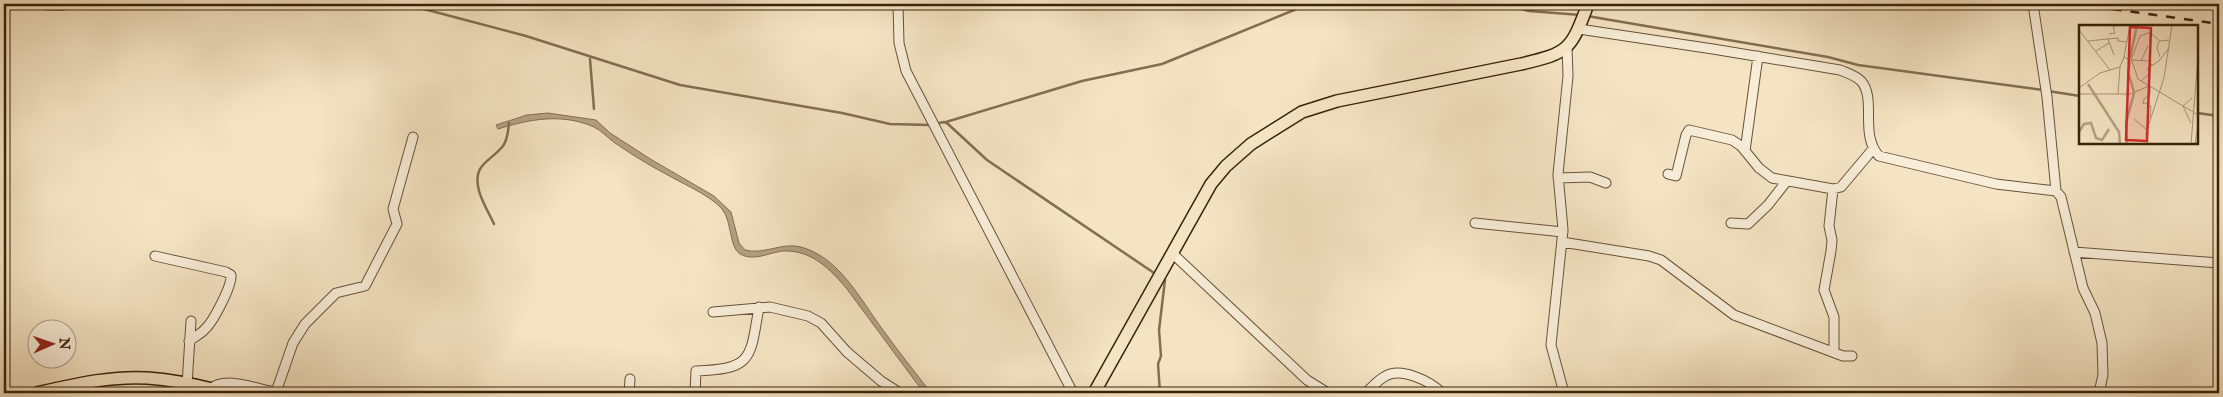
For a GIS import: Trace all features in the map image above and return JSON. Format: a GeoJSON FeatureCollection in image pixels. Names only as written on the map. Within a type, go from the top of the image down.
{"type":"FeatureCollection","features":[{"type":"Feature","properties":{"kind":"main road"},"geometry":{"type":"LineString","coordinates":[[1094,393],[1210,184],[1226,166],[1251,144],[1302,112],[1337,101],[1546,58],[1562,52],[1567,47],[1584,16]]}},
{"type":"Feature","properties":{"kind":"main road"},"geometry":{"type":"LineString","coordinates":[[37,393],[83,383],[136,378],[160,379],[230,393]]}},
{"type":"Feature","properties":{"kind":"street"},"geometry":{"type":"LineString","coordinates":[[898,4],[899,43],[906,71],[1073,393]]}},
{"type":"Feature","properties":{"kind":"street"},"geometry":{"type":"LineString","coordinates":[[2033,4],[2047,97],[2056,191],[2061,197],[2083,288],[2095,313],[2102,343],[2103,375],[2099,393]]}},
{"type":"Feature","properties":{"kind":"street"},"geometry":{"type":"LineString","coordinates":[[1584,16],[1758,56],[1840,70],[1855,76],[1862,83],[1867,96],[1869,138],[1872,149],[1879,156],[1996,184],[2056,191]]}},
{"type":"Feature","properties":{"kind":"street"},"geometry":{"type":"LineString","coordinates":[[1564,393],[1551,345],[1562,237],[1558,156],[1568,76],[1567,47]]}},
{"type":"Feature","properties":{"kind":"street"},"geometry":{"type":"LineString","coordinates":[[1745,151],[1758,56]]}},
{"type":"Feature","properties":{"kind":"street"},"geometry":{"type":"LineString","coordinates":[[1668,174],[1676,176],[1686,135],[1689,130],[1732,140],[1741,146],[1765,173],[1772,178],[1786,182],[1833,188],[1841,186],[1872,149]]}},
{"type":"Feature","properties":{"kind":"street"},"geometry":{"type":"LineString","coordinates":[[210,389],[220,384],[230,384],[276,392],[293,343],[305,324],[336,293],[365,286],[397,224],[393,209],[413,137]]}},
{"type":"Feature","properties":{"kind":"street"},"geometry":{"type":"LineString","coordinates":[[1558,178],[1590,177],[1606,182]]}},
{"type":"Feature","properties":{"kind":"street"},"geometry":{"type":"LineString","coordinates":[[1731,223],[1748,224],[1768,205],[1786,182]]}},
{"type":"Feature","properties":{"kind":"street"},"geometry":{"type":"LineString","coordinates":[[1833,188],[1829,226],[1832,240],[1824,290],[1834,317],[1834,352]]}},
{"type":"Feature","properties":{"kind":"street"},"geometry":{"type":"LineString","coordinates":[[1474,223],[1562,237],[1661,260],[1734,315],[1834,352],[1852,356]]}},
{"type":"Feature","properties":{"kind":"street"},"geometry":{"type":"LineString","coordinates":[[2074,252],[2219,263]]}},
{"type":"Feature","properties":{"kind":"street"},"geometry":{"type":"LineString","coordinates":[[1172,253],[1307,380],[1328,393]]}},
{"type":"Feature","properties":{"kind":"street"},"geometry":{"type":"LineString","coordinates":[[155,256],[226,272],[231,276],[230,284],[206,329],[189,341]]}},
{"type":"Feature","properties":{"kind":"street"},"geometry":{"type":"LineString","coordinates":[[713,312],[770,306],[816,320],[847,352],[881,381],[900,393]]}},
{"type":"Feature","properties":{"kind":"street"},"geometry":{"type":"LineString","coordinates":[[695,393],[696,371],[730,368],[742,363],[746,359],[754,334],[759,307]]}},
{"type":"Feature","properties":{"kind":"street"},"geometry":{"type":"LineString","coordinates":[[187,384],[191,321]]}},
{"type":"Feature","properties":{"kind":"street"},"geometry":{"type":"LineString","coordinates":[[1366,393],[1384,376],[1393,374],[1418,378],[1431,384],[1442,393]]}},
{"type":"Feature","properties":{"kind":"street"},"geometry":{"type":"LineString","coordinates":[[629,393],[630,379]]}},
{"type":"Feature","properties":{"kind":"shaded area"},"geometry":{"type":"Polygon","coordinates":[[[548,113],[596,120],[610,133],[714,196],[731,212],[739,243],[745,250],[759,251],[794,246],[815,252],[827,260],[848,281],[931,393],[924,393],[847,289],[820,262],[803,254],[784,251],[756,257],[740,254],[734,246],[725,214],[717,204],[703,194],[633,155],[594,127],[570,120],[558,119],[522,122],[498,129],[496,125],[527,115],[548,113]]]}},
{"type":"Feature","properties":{"kind":"waterway"},"geometry":{"type":"LineString","coordinates":[[20,4],[53,10],[68,9],[86,4]]}},
{"type":"Feature","properties":{"kind":"waterway"},"geometry":{"type":"LineString","coordinates":[[405,4],[526,36],[680,85],[842,113],[890,124],[930,125]]}},
{"type":"Feature","properties":{"kind":"waterway"},"geometry":{"type":"LineString","coordinates":[[946,122],[1082,81],[1162,64],[1309,4]]}},
{"type":"Feature","properties":{"kind":"waterway"},"geometry":{"type":"LineString","coordinates":[[1504,4],[1529,11],[1581,15]]}},
{"type":"Feature","properties":{"kind":"waterway"},"geometry":{"type":"LineString","coordinates":[[1587,16],[1828,57],[1858,65],[2043,90]]}},
{"type":"Feature","properties":{"kind":"waterway"},"geometry":{"type":"LineString","coordinates":[[590,59],[594,109]]}},
{"type":"Feature","properties":{"kind":"waterway"},"geometry":{"type":"LineString","coordinates":[[2048,91],[2079,96]]}},
{"type":"Feature","properties":{"kind":"waterway"},"geometry":{"type":"LineString","coordinates":[[2198,113],[2219,116]]}},
{"type":"Feature","properties":{"kind":"waterway"},"geometry":{"type":"LineString","coordinates":[[935,124],[944,122],[948,124],[987,160],[1157,275]]}},
{"type":"Feature","properties":{"kind":"waterway"},"geometry":{"type":"LineString","coordinates":[[494,224],[480,195],[477,182],[478,175],[483,165],[505,143],[509,123]]}},
{"type":"Feature","properties":{"kind":"waterway"},"geometry":{"type":"LineString","coordinates":[[1160,393],[1158,364],[1161,356],[1159,330],[1165,280],[1162,278]]}},
{"type":"Feature","properties":{"kind":"railway"},"geometry":{"type":"LineString","coordinates":[[2077,4],[2219,24]]}}]}
